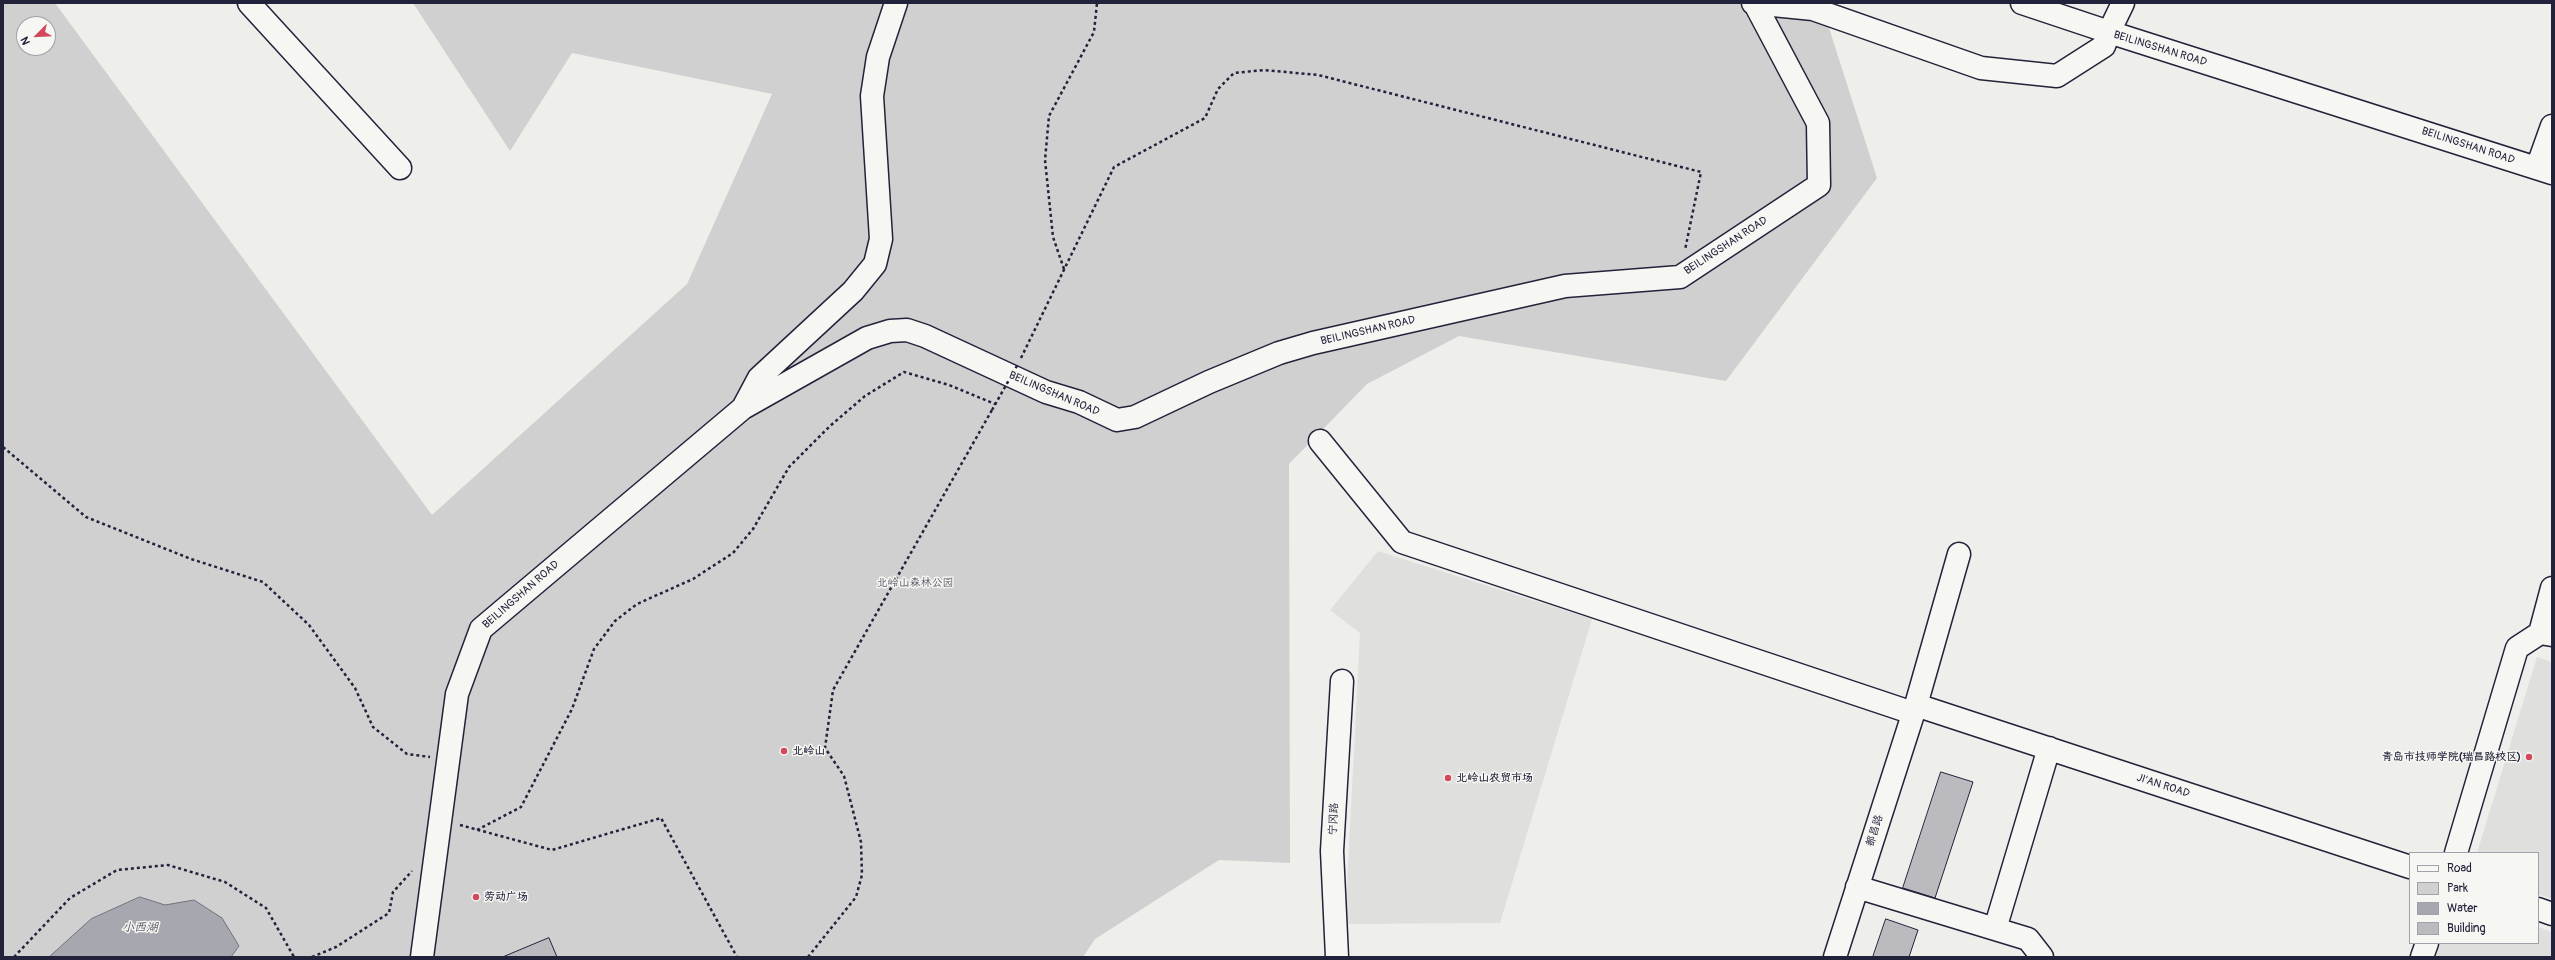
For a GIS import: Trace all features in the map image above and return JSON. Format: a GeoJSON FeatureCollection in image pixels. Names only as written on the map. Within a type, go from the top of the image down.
{"type":"FeatureCollection","features":[{"type":"Feature","properties":{"kind":"street"},"geometry":{"type":"LineString","coordinates":[[249,3],[400,168]]}},
{"type":"Feature","properties":{"kind":"street","name":"BEILINGSHAN ROAD"},"geometry":{"type":"LineString","coordinates":[[743,408],[759,378],[852,291],[875,264],[881,239],[872,96],[878,57],[896,3]]}},
{"type":"Feature","properties":{"kind":"street"},"geometry":{"type":"LineString","coordinates":[[2022,3],[2109,32],[2123,3]]}},
{"type":"Feature","properties":{"kind":"street","name":"BEILINGSHAN ROAD"},"geometry":{"type":"LineString","coordinates":[[1754,4],[1813,9],[1981,68],[2057,76],[2104,46],[2109,32],[2545,171]]}},
{"type":"Feature","properties":{"kind":"street","name":"BEILINGSHAN ROAD"},"geometry":{"type":"LineString","coordinates":[[422,957],[457,694],[481,629],[743,408],[867,338],[890,331],[907,330],[924,336],[1046,392],[1080,402],[1117,420],[1135,417],[1209,382],[1279,353],[1313,343],[1565,286],[1680,276],[1819,184],[1818,123],[1754,4]]}},
{"type":"Feature","properties":{"kind":"street"},"geometry":{"type":"LineString","coordinates":[[2545,171],[2552,126]]}},
{"type":"Feature","properties":{"kind":"street","name":"JI'AN ROAD"},"geometry":{"type":"LineString","coordinates":[[1320,441],[1402,542],[1915,709],[2050,748],[2409,866]]}},
{"type":"Feature","properties":{"kind":"street","name":"都昌路"},"geometry":{"type":"LineString","coordinates":[[1835,957],[1915,709],[1959,554]]}},
{"type":"Feature","properties":{"kind":"street"},"geometry":{"type":"LineString","coordinates":[[2456,852],[2517,648],[2546,634],[2552,588]]}},
{"type":"Feature","properties":{"kind":"street","name":"宁冈路"},"geometry":{"type":"LineString","coordinates":[[1337,957],[1332,851],[1342,681]]}},
{"type":"Feature","properties":{"kind":"street"},"geometry":{"type":"LineString","coordinates":[[1995,929],[2050,748]]}},
{"type":"Feature","properties":{"kind":"street"},"geometry":{"type":"LineString","coordinates":[[1857,887],[2028,939],[2042,957]]}},
{"type":"Feature","properties":{"kind":"street"},"geometry":{"type":"LineString","coordinates":[[2539,909],[2552,914]]}},
{"type":"Feature","properties":{"kind":"street"},"geometry":{"type":"LineString","coordinates":[[2422,957],[2427,944]]}},
{"type":"Feature","properties":{"kind":"path"},"geometry":{"type":"LineString","coordinates":[[1064,269],[1053,237],[1045,160],[1049,116],[1094,32],[1097,3]]}},
{"type":"Feature","properties":{"kind":"path"},"geometry":{"type":"LineString","coordinates":[[808,957],[856,897],[862,875],[861,842],[844,776],[825,748],[833,690],[1018,364],[1114,166],[1205,118],[1218,89],[1234,73],[1264,70],[1318,75],[1701,172],[1680,276]]}},
{"type":"Feature","properties":{"kind":"path"},"geometry":{"type":"LineString","coordinates":[[477,830],[521,807],[572,709],[594,649],[615,621],[637,604],[693,578],[733,553],[753,529],[789,467],[830,426],[865,396],[904,372],[949,385],[995,404]]}},
{"type":"Feature","properties":{"kind":"path"},"geometry":{"type":"LineString","coordinates":[[3,447],[86,517],[191,559],[263,582],[309,625],[355,688],[373,727],[407,754],[448,759]]}},
{"type":"Feature","properties":{"kind":"path"},"geometry":{"type":"LineString","coordinates":[[440,820],[552,850],[661,818],[737,957]]}},
{"type":"Feature","properties":{"kind":"path"},"geometry":{"type":"LineString","coordinates":[[14,957],[70,898],[117,870],[168,866],[225,882],[266,908],[294,957]]}},
{"type":"Feature","properties":{"kind":"path"},"geometry":{"type":"LineString","coordinates":[[312,957],[336,947],[388,913],[393,892],[414,868]]}},
{"type":"Feature","properties":{"kind":"shaded area","name":"北岭山农贸市场"},"geometry":{"type":"Polygon","coordinates":[[[1378,551],[1592,619],[1500,923],[1345,924],[1360,633],[1330,610],[1378,551]]]}},
{"type":"Feature","properties":{"kind":"shaded area","name":"青岛市技师学院(瑞昌路校区)"},"geometry":{"type":"Polygon","coordinates":[[[2537,657],[2552,662],[2552,899],[2539,894],[2539,852],[2477,852],[2537,657]]]}},
{"type":"Feature","properties":{"kind":"shaded area"},"geometry":{"type":"Polygon","coordinates":[[[2539,927],[2552,932],[2552,957],[2436,957],[2441,944],[2539,944],[2539,927]]]}},
{"type":"Feature","properties":{"kind":"green space","name":"北岭山森林公园"},"geometry":{"type":"Polygon","coordinates":[[[3,3],[55,3],[432,515],[687,284],[772,94],[572,53],[510,151],[413,3],[1821,3],[1877,178],[1726,381],[1459,336],[1367,384],[1289,464],[1290,863],[1219,860],[1095,939],[1083,957],[3,957],[3,3]]]}},
{"type":"Feature","properties":{"kind":"water","name":"小西湖"},"geometry":{"type":"Polygon","coordinates":[[[140,897],[165,905],[194,900],[222,918],[239,946],[231,957],[49,957],[91,919],[140,897]]]}},
{"type":"Feature","properties":{"kind":"building"},"geometry":{"type":"Polygon","coordinates":[[[1941,772],[1973,782],[1935,898],[1903,888],[1941,772]]]}},
{"type":"Feature","properties":{"kind":"building"},"geometry":{"type":"Polygon","coordinates":[[[1886,919],[1918,930],[1909,957],[1873,957],[1886,919]]]}},
{"type":"Feature","properties":{"kind":"building"},"geometry":{"type":"Polygon","coordinates":[[[549,938],[557,957],[503,957],[549,938]]]}},
{"type":"Feature","properties":{"kind":"place","name":"北岭山"},"geometry":{"type":"Point","coordinates":[784,751]}},
{"type":"Feature","properties":{"kind":"place","name":"青岛市技师学院(瑞昌路校区)"},"geometry":{"type":"Point","coordinates":[2529,757]}},
{"type":"Feature","properties":{"kind":"place","name":"北岭山农贸市场"},"geometry":{"type":"Point","coordinates":[1448,778]}},
{"type":"Feature","properties":{"kind":"place","name":"劳动广场"},"geometry":{"type":"Point","coordinates":[476,897]}}]}
